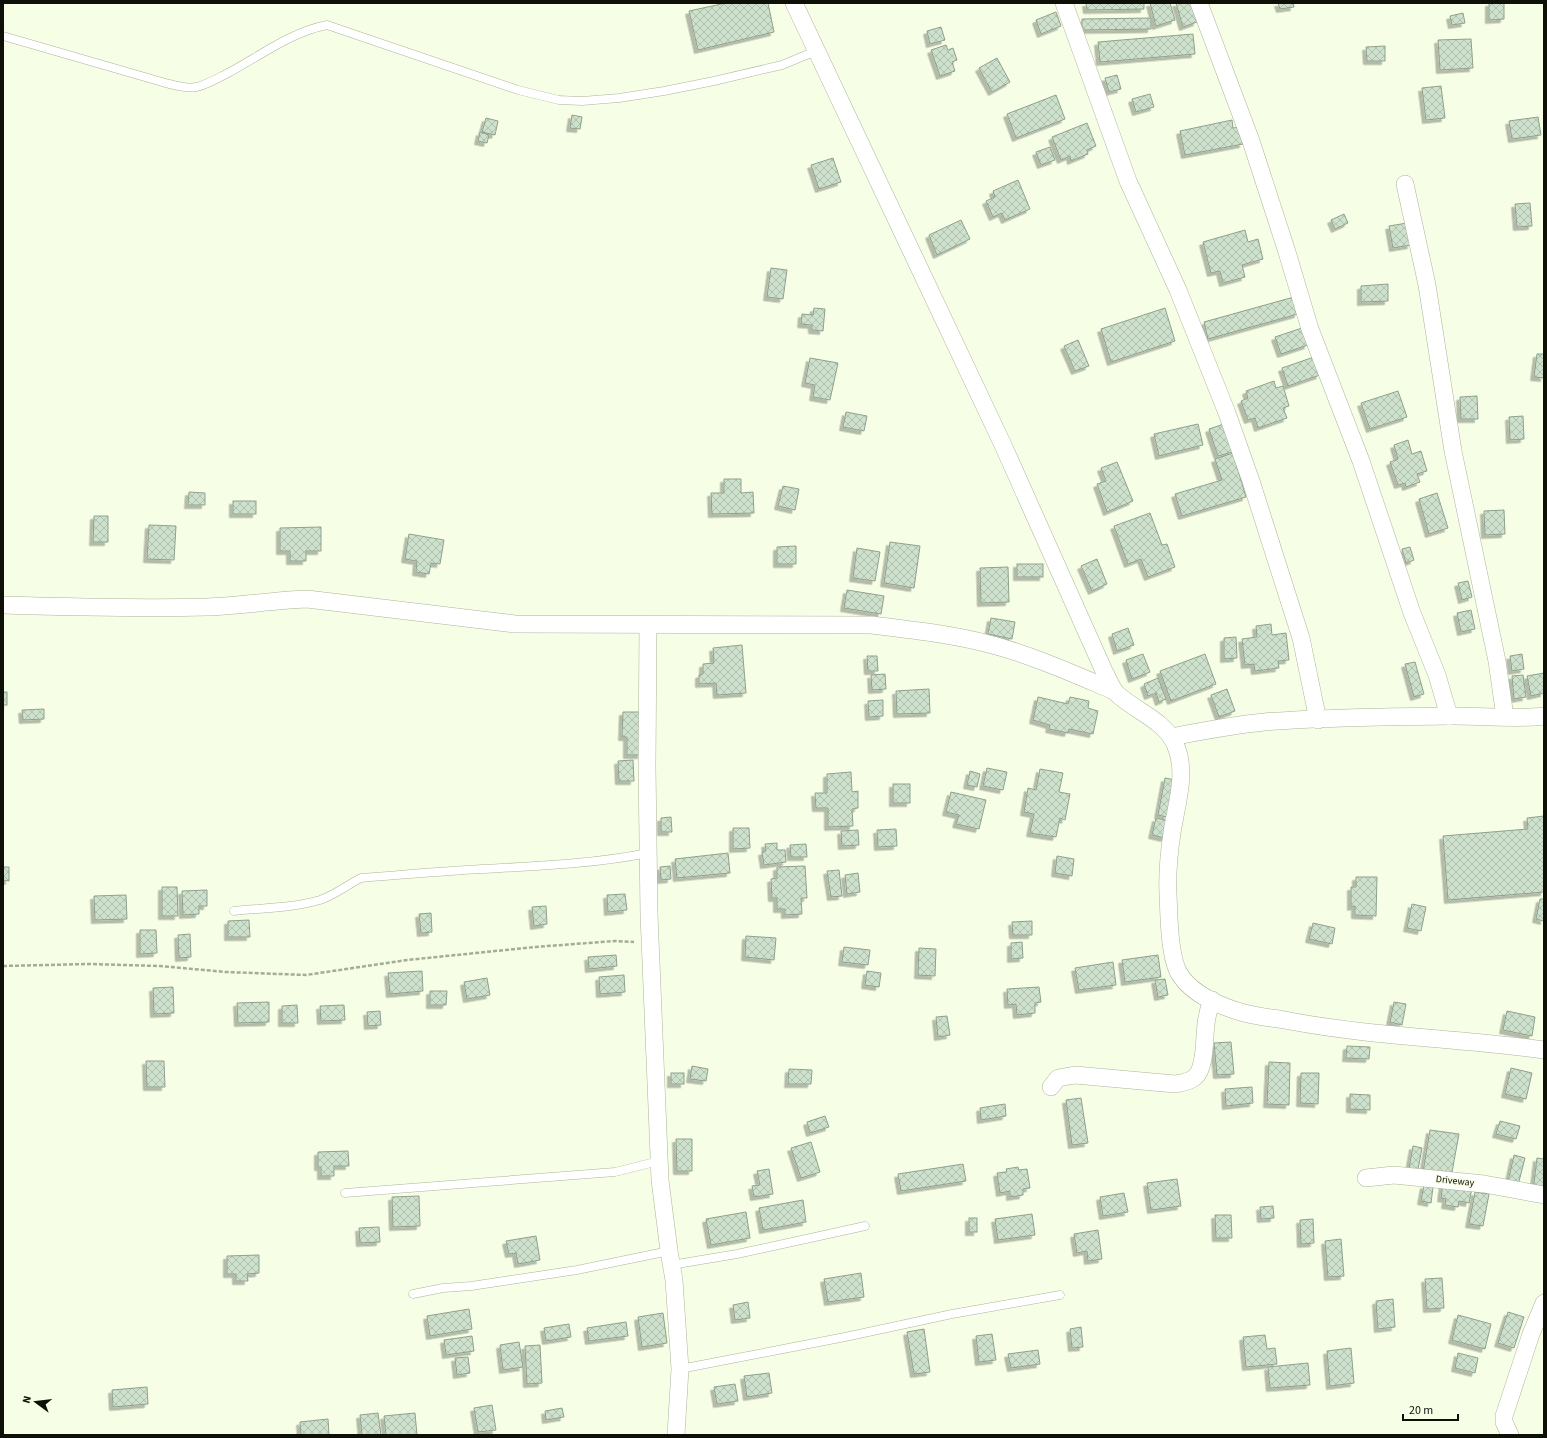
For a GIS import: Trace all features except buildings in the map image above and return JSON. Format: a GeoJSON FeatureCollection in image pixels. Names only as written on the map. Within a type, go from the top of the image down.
{"type":"FeatureCollection","features":[{"type":"Feature","properties":{"kind":"street"},"geometry":{"type":"LineString","coordinates":[[794,3],[996,431],[1114,691]]}},
{"type":"Feature","properties":{"kind":"street"},"geometry":{"type":"LineString","coordinates":[[1064,3],[1128,181],[1178,290],[1254,488],[1301,638],[1318,720]]}},
{"type":"Feature","properties":{"kind":"street"},"geometry":{"type":"LineString","coordinates":[[1199,3],[1251,141],[1310,329],[1361,461],[1407,598],[1437,675],[1449,716]]}},
{"type":"Feature","properties":{"kind":"street"},"geometry":{"type":"LineString","coordinates":[[1405,184],[1427,285],[1453,451],[1497,660],[1505,717]]}},
{"type":"Feature","properties":{"kind":"street"},"geometry":{"type":"LineString","coordinates":[[3,605],[207,607],[278,600],[307,599],[515,624],[872,625],[914,630],[989,644],[1057,667],[1114,691],[1124,700],[1158,723],[1176,746],[1181,766],[1179,793],[1172,834],[1168,874],[1169,911],[1172,947],[1179,974],[1188,985],[1212,1000],[1244,1013],[1319,1026],[1544,1050]]}},
{"type":"Feature","properties":{"kind":"street"},"geometry":{"type":"LineString","coordinates":[[648,625],[648,853],[650,942],[660,1180],[674,1280],[680,1369],[676,1435]]}},
{"type":"Feature","properties":{"kind":"street"},"geometry":{"type":"LineString","coordinates":[[1171,738],[1212,729],[1264,722],[1449,716],[1544,716]]}},
{"type":"Feature","properties":{"kind":"street"},"geometry":{"type":"LineString","coordinates":[[1051,1087],[1058,1078],[1075,1076],[1130,1079],[1175,1084],[1195,1077],[1201,1068],[1204,1052],[1205,1025],[1212,1000]]}},
{"type":"Feature","properties":{"kind":"street","name":"Driveway"},"geometry":{"type":"LineString","coordinates":[[1366,1178],[1394,1175],[1484,1184],[1544,1195]]}},
{"type":"Feature","properties":{"kind":"street"},"geometry":{"type":"LineString","coordinates":[[1510,1435],[1504,1422],[1504,1416],[1544,1303]]}},
{"type":"Feature","properties":{"kind":"lane"},"geometry":{"type":"LineString","coordinates":[[3,36],[169,84],[196,87],[242,66],[302,32],[327,24],[518,90],[559,100],[582,102],[664,91],[735,76],[782,65],[816,51]]}},
{"type":"Feature","properties":{"kind":"lane"},"geometry":{"type":"LineString","coordinates":[[234,911],[294,905],[320,900],[338,892],[361,878],[542,866],[616,859],[648,853]]}},
{"type":"Feature","properties":{"kind":"lane"},"geometry":{"type":"LineString","coordinates":[[345,1193],[615,1172],[659,1161]]}},
{"type":"Feature","properties":{"kind":"lane"},"geometry":{"type":"LineString","coordinates":[[413,1294],[443,1288],[471,1286],[670,1258],[737,1254],[865,1226]]}},
{"type":"Feature","properties":{"kind":"lane"},"geometry":{"type":"LineString","coordinates":[[680,1369],[845,1337],[952,1314],[1060,1295]]}},
{"type":"Feature","properties":{"kind":"path"},"geometry":{"type":"LineString","coordinates":[[3,966],[89,964],[306,975],[407,960],[535,947],[615,941],[650,942]]}}]}
